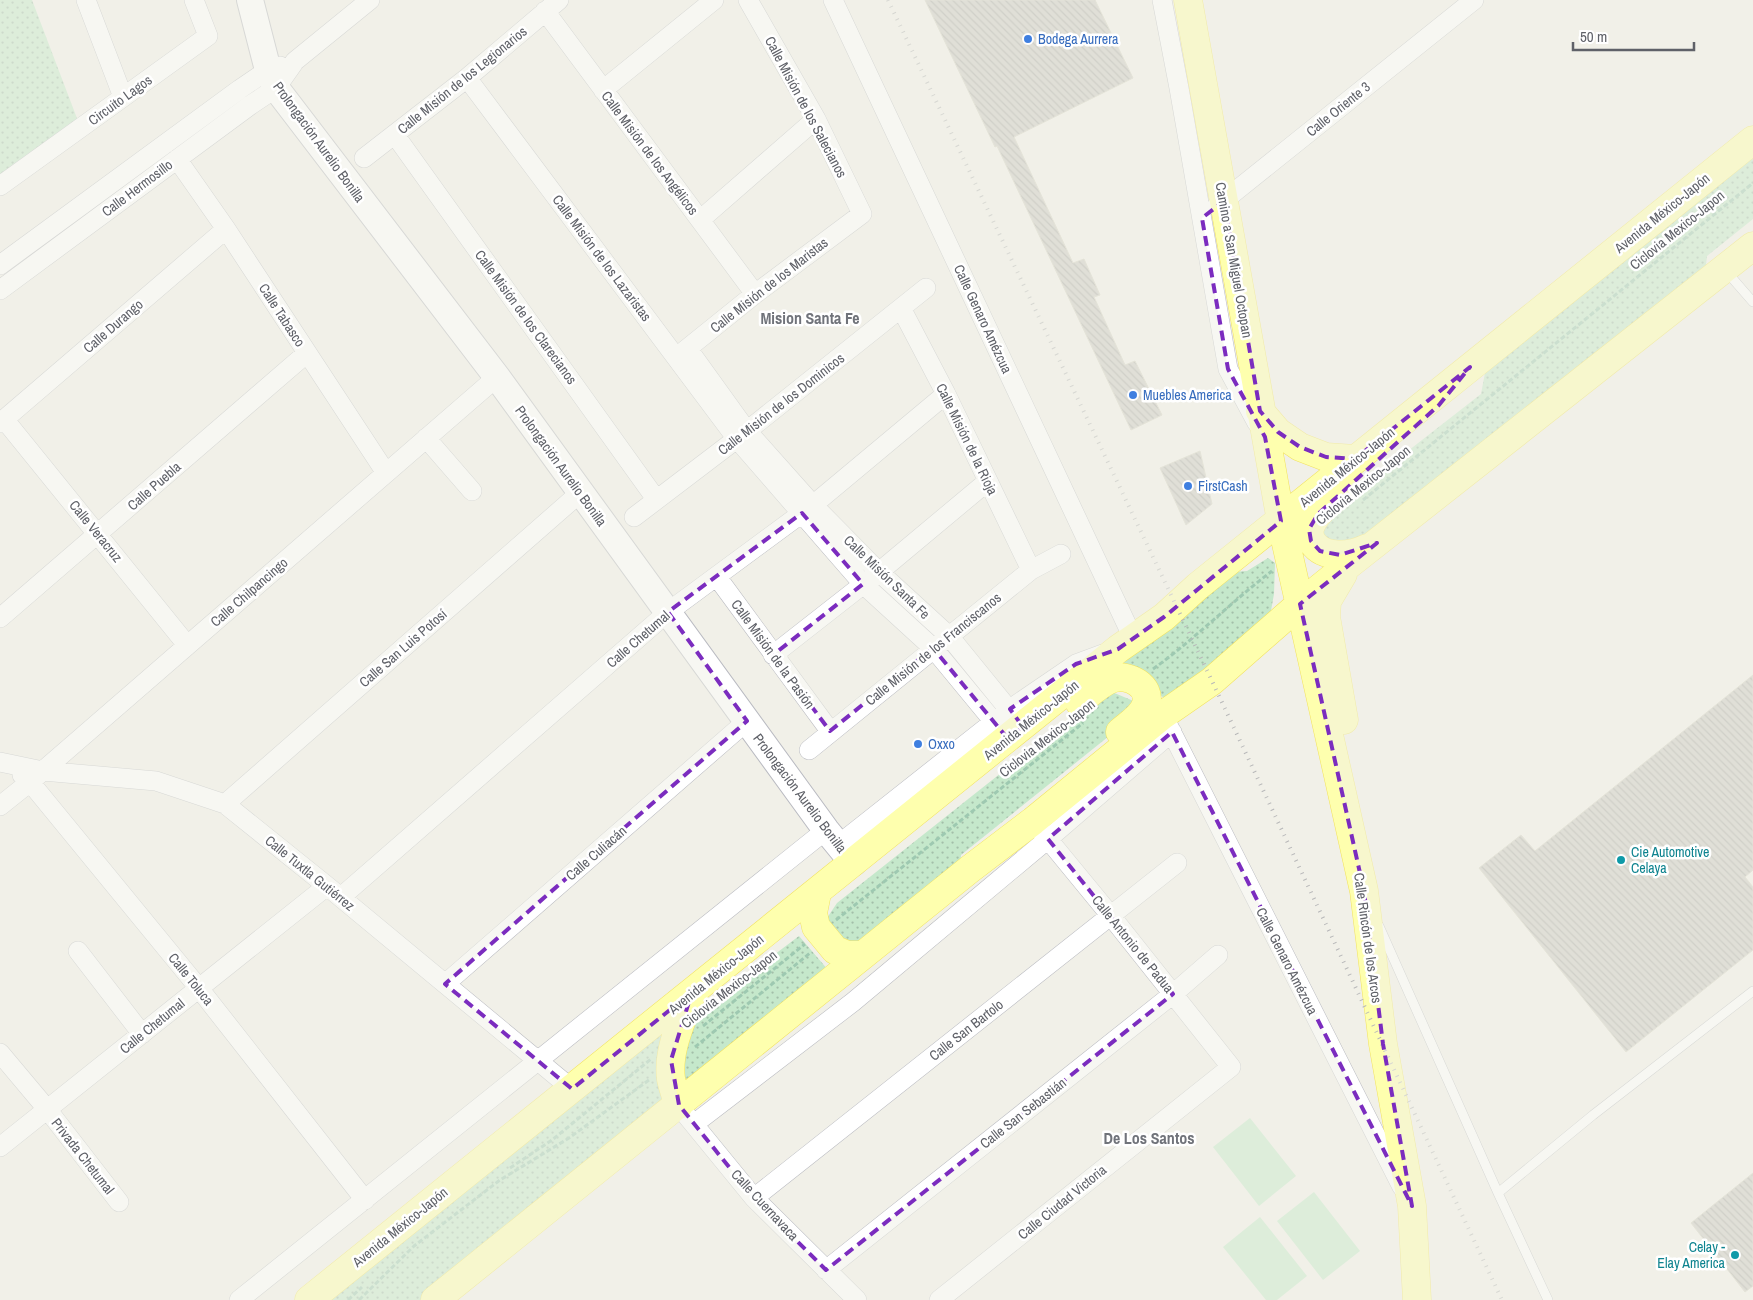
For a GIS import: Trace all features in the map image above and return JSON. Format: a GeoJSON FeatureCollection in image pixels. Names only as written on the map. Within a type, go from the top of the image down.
{"type":"FeatureCollection","features":[{"type":"Feature","properties":{"kind":"main road","name":"Camino a San Miguel Octopan"},"geometry":{"type":"LineString","coordinates":[[1188,0],[1281,521]]}},
{"type":"Feature","properties":{"kind":"main road","name":"Avenida México-Japón"},"geometry":{"type":"LineString","coordinates":[[309,1300],[817,893],[839,846],[924,806],[1008,724],[1170,613],[1198,586],[1753,140]]}},
{"type":"Feature","properties":{"kind":"main road"},"geometry":{"type":"LineString","coordinates":[[970,869],[1041,830],[1167,724],[1212,681],[1300,604],[1724,269],[1751,250]]}},
{"type":"Feature","properties":{"kind":"main road"},"geometry":{"type":"LineString","coordinates":[[1377,543],[1360,552],[1340,555],[1320,551],[1311,541],[1310,529],[1318,514],[1439,405],[1470,367]]}},
{"type":"Feature","properties":{"kind":"main road"},"geometry":{"type":"LineString","coordinates":[[1260,411],[1278,432],[1300,447],[1326,457],[1355,460]]}},
{"type":"Feature","properties":{"kind":"main road","name":"Calle Rincón de los Arcos"},"geometry":{"type":"LineString","coordinates":[[1281,521],[1364,891],[1383,1044],[1412,1206],[1418,1298]]}},
{"type":"Feature","properties":{"kind":"main road"},"geometry":{"type":"LineString","coordinates":[[1347,566],[1327,601],[1326,617],[1362,818],[1353,846]]}},
{"type":"Feature","properties":{"kind":"main road"},"geometry":{"type":"LineString","coordinates":[[435,1300],[687,1115],[862,956],[970,869],[1005,829],[1141,714],[1147,703],[1145,691],[1136,682],[1127,677],[1113,678],[1096,689],[973,786],[924,806]]}},
{"type":"Feature","properties":{"kind":"main road"},"geometry":{"type":"LineString","coordinates":[[817,893],[813,913],[816,927],[835,950],[846,955],[862,956]]}},
{"type":"Feature","properties":{"kind":"main road"},"geometry":{"type":"LineString","coordinates":[[687,1115],[671,1079],[672,1054],[692,992]]}},
{"type":"Feature","properties":{"kind":"street"},"geometry":{"type":"LineString","coordinates":[[86,0],[123,97]]}},
{"type":"Feature","properties":{"kind":"street","name":"Circuito Lagos"},"geometry":{"type":"LineString","coordinates":[[0,186],[208,36],[194,0]]}},
{"type":"Feature","properties":{"kind":"street"},"geometry":{"type":"LineString","coordinates":[[250,0],[272,79],[370,0]]}},
{"type":"Feature","properties":{"kind":"street"},"geometry":{"type":"LineString","coordinates":[[603,90],[714,0]]}},
{"type":"Feature","properties":{"kind":"street","name":"Calle Misión de los Salecianos"},"geometry":{"type":"LineString","coordinates":[[748,0],[816,119],[862,214]]}},
{"type":"Feature","properties":{"kind":"street","name":"Calle Genaro Amézcua"},"geometry":{"type":"LineString","coordinates":[[833,0],[1125,643]]}},
{"type":"Feature","properties":{"kind":"street"},"geometry":{"type":"LineString","coordinates":[[1162,0],[1228,369],[1265,437]]}},
{"type":"Feature","properties":{"kind":"street","name":"Calle Oriente 3"},"geometry":{"type":"LineString","coordinates":[[1202,218],[1474,0]]}},
{"type":"Feature","properties":{"kind":"street","name":"Calle Misión de los Angélicos"},"geometry":{"type":"LineString","coordinates":[[552,6],[603,90],[755,294]]}},
{"type":"Feature","properties":{"kind":"street","name":"Calle Misión de los Legionarios"},"geometry":{"type":"LineString","coordinates":[[364,158],[467,78],[552,6]]}},
{"type":"Feature","properties":{"kind":"street","name":"Calle Misión de los Lazaristas"},"geometry":{"type":"LineString","coordinates":[[467,78],[682,353],[742,435]]}},
{"type":"Feature","properties":{"kind":"street","name":"Calle Hermosillo"},"geometry":{"type":"LineString","coordinates":[[0,290],[252,104],[272,79]]}},
{"type":"Feature","properties":{"kind":"street","name":"Calle Hermosillo"},"geometry":{"type":"LineString","coordinates":[[0,265],[272,79]]}},
{"type":"Feature","properties":{"kind":"street","name":"Prolongación Aurelio Bonilla"},"geometry":{"type":"LineString","coordinates":[[272,79],[497,377],[839,846]]}},
{"type":"Feature","properties":{"kind":"street"},"geometry":{"type":"LineString","coordinates":[[700,220],[816,119]]}},
{"type":"Feature","properties":{"kind":"street","name":"Calle Misión de los Clarecianos"},"geometry":{"type":"LineString","coordinates":[[395,134],[656,499]]}},
{"type":"Feature","properties":{"kind":"street","name":"Calle Tabasco"},"geometry":{"type":"LineString","coordinates":[[177,159],[386,473]]}},
{"type":"Feature","properties":{"kind":"street","name":"Calle Misión de los Maristas"},"geometry":{"type":"LineString","coordinates":[[682,353],[755,294],[862,214]]}},
{"type":"Feature","properties":{"kind":"street","name":"Calle Durango"},"geometry":{"type":"LineString","coordinates":[[2,421],[226,230]]}},
{"type":"Feature","properties":{"kind":"street","name":"Calle Misión de los Dominicos"},"geometry":{"type":"LineString","coordinates":[[634,517],[742,435],[926,288]]}},
{"type":"Feature","properties":{"kind":"street","name":"Calle Misión de la Rioja"},"geometry":{"type":"LineString","coordinates":[[901,308],[946,394],[1031,570]]}},
{"type":"Feature","properties":{"kind":"street","name":"Calle Puebla"},"geometry":{"type":"LineString","coordinates":[[0,618],[307,353]]}},
{"type":"Feature","properties":{"kind":"street","name":"Calle Chilpancingo"},"geometry":{"type":"LineString","coordinates":[[0,806],[36,777],[497,377]]}},
{"type":"Feature","properties":{"kind":"street","name":"Calle Chetumal"},"geometry":{"type":"LineString","coordinates":[[0,1147],[199,988],[334,892],[668,612],[808,509],[946,394]]}},
{"type":"Feature","properties":{"kind":"street","name":"Calle Veracruz"},"geometry":{"type":"LineString","coordinates":[[2,421],[98,534],[187,645]]}},
{"type":"Feature","properties":{"kind":"street","name":"Calle Misión Santa Fe"},"geometry":{"type":"LineString","coordinates":[[742,435],[808,509],[863,584],[934,648],[1008,724]]}},
{"type":"Feature","properties":{"kind":"street"},"geometry":{"type":"LineString","coordinates":[[426,438],[472,491]]}},
{"type":"Feature","properties":{"kind":"street"},"geometry":{"type":"LineString","coordinates":[[773,655],[879,572],[988,481]]}},
{"type":"Feature","properties":{"kind":"street","name":"Calle San Luis Potosí"},"geometry":{"type":"LineString","coordinates":[[225,804],[581,492]]}},
{"type":"Feature","properties":{"kind":"street","name":"Calle Misión Santa Fe"},"geometry":{"type":"LineString","coordinates":[[808,509],[949,636],[1008,724]]}},
{"type":"Feature","properties":{"kind":"street","name":"Calle Misión de los Franciscanos"},"geometry":{"type":"LineString","coordinates":[[809,750],[830,731],[1031,570],[1061,554]]}},
{"type":"Feature","properties":{"kind":"street","name":"Calle Misión de la Pasión"},"geometry":{"type":"LineString","coordinates":[[717,576],[830,731]]}},
{"type":"Feature","properties":{"kind":"street","name":"Calle Culiacán"},"geometry":{"type":"LineString","coordinates":[[445,984],[747,721]]}},
{"type":"Feature","properties":{"kind":"street"},"geometry":{"type":"LineString","coordinates":[[240,1300],[538,1062],[1008,724]]}},
{"type":"Feature","properties":{"kind":"street","name":"Calle Genaro Amézcua"},"geometry":{"type":"LineString","coordinates":[[1167,724],[1412,1206]]}},
{"type":"Feature","properties":{"kind":"street","name":"Calle Tuxtla Gutiérrez"},"geometry":{"type":"LineString","coordinates":[[5,764],[36,777],[156,781],[225,804],[572,1089]]}},
{"type":"Feature","properties":{"kind":"street","name":"Calle Toluca"},"geometry":{"type":"LineString","coordinates":[[36,777],[365,1200]]}},
{"type":"Feature","properties":{"kind":"street"},"geometry":{"type":"LineString","coordinates":[[687,1115],[853,1002],[1041,830]]}},
{"type":"Feature","properties":{"kind":"street","name":"Calle Antonio de Padua"},"geometry":{"type":"LineString","coordinates":[[1041,830],[1231,1067]]}},
{"type":"Feature","properties":{"kind":"street","name":"Calle San Bartolo"},"geometry":{"type":"LineString","coordinates":[[754,1198],[1177,862]]}},
{"type":"Feature","properties":{"kind":"street"},"geometry":{"type":"LineString","coordinates":[[78,952],[142,1034]]}},
{"type":"Feature","properties":{"kind":"street","name":"Calle San Sebastián"},"geometry":{"type":"LineString","coordinates":[[826,1270],[1173,994],[1218,954]]}},
{"type":"Feature","properties":{"kind":"street","name":"Privada Chetumal"},"geometry":{"type":"LineString","coordinates":[[0,1053],[47,1109],[119,1202]]}},
{"type":"Feature","properties":{"kind":"street","name":"Calle Ciudad Victoria"},"geometry":{"type":"LineString","coordinates":[[939,1300],[1231,1067]]}},
{"type":"Feature","properties":{"kind":"street","name":"Calle Cuernavaca"},"geometry":{"type":"LineString","coordinates":[[687,1115],[754,1198],[857,1300]]}},
{"type":"Feature","properties":{"kind":"lane"},"geometry":{"type":"LineString","coordinates":[[1724,269],[1753,302]]}},
{"type":"Feature","properties":{"kind":"lane"},"geometry":{"type":"LineString","coordinates":[[1364,891],[1498,1194],[1548,1300]]}},
{"type":"Feature","properties":{"kind":"lane"},"geometry":{"type":"LineString","coordinates":[[1498,1194],[1593,1115],[1753,991]]}},
{"type":"Feature","properties":{"kind":"path","name":"Ciclovia Mexico-Japon"},"geometry":{"type":"LineString","coordinates":[[1361,502],[1753,183]]}},
{"type":"Feature","properties":{"kind":"path"},"geometry":{"type":"LineString","coordinates":[[1136,682],[1181,649],[1252,585],[1289,558]]}},
{"type":"Feature","properties":{"kind":"path","name":"Ciclovia Mexico-Japon"},"geometry":{"type":"LineString","coordinates":[[495,1178],[552,1140],[646,1062],[672,1054],[696,1032],[823,936],[1090,718]]}},
{"type":"Feature","properties":{"kind":"path"},"geometry":{"type":"LineString","coordinates":[[359,1300],[414,1246],[500,1180],[569,1138],[672,1054],[686,1055],[823,936]]}},
{"type":"Feature","properties":{"kind":"path"},"geometry":{"type":"LineString","coordinates":[[348,1300],[368,1280]]}},
{"type":"Feature","properties":{"kind":"highlighted area"},"geometry":{"type":"Polygon","coordinates":[[[1224,201],[1260,411],[1278,432],[1300,447],[1326,457],[1355,459],[1470,367],[1439,405],[1318,514],[1309,529],[1311,541],[1320,551],[1340,555],[1377,543],[1300,604],[1364,891],[1383,1044],[1412,1206],[1172,732],[1048,839],[1173,994],[826,1270],[754,1198],[679,1105],[671,1060],[692,992],[572,1089],[445,984],[747,721],[668,612],[802,513],[863,584],[773,655],[830,731],[933,648],[1008,739],[1023,727],[1010,709],[1076,664],[1118,649],[1164,617],[1281,521],[1265,437],[1228,369],[1202,218],[1224,201]]]}},
{"type":"Feature","properties":{"kind":"green space"},"geometry":{"type":"Polygon","coordinates":[[[0,0],[32,0],[78,121],[0,176],[0,0]]]}},
{"type":"Feature","properties":{"kind":"green space"},"geometry":{"type":"Polygon","coordinates":[[[1753,157],[1753,219],[1707,256],[1706,265],[1367,542],[1327,541],[1318,534],[1322,518],[1481,394],[1485,373],[1753,157]]]}},
{"type":"Feature","properties":{"kind":"green space"},"geometry":{"type":"Polygon","coordinates":[[[1268,558],[1275,563],[1274,594],[1270,616],[1167,701],[1153,688],[1111,671],[1233,572],[1247,571],[1268,558]]]}},
{"type":"Feature","properties":{"kind":"green space"},"geometry":{"type":"Polygon","coordinates":[[[1112,692],[1136,702],[1129,720],[961,855],[960,867],[853,947],[830,929],[827,918],[837,903],[1083,708],[1112,692]]]}},
{"type":"Feature","properties":{"kind":"green space"},"geometry":{"type":"Polygon","coordinates":[[[799,936],[829,971],[684,1089],[680,1069],[690,1030],[699,1012],[799,936]]]}},
{"type":"Feature","properties":{"kind":"green space"},"geometry":{"type":"Polygon","coordinates":[[[669,1028],[667,1101],[420,1300],[325,1300],[669,1028]]]}},
{"type":"Feature","properties":{"kind":"green space"},"geometry":{"type":"Polygon","coordinates":[[[1250,1118],[1296,1176],[1259,1206],[1213,1147],[1250,1118]]]}},
{"type":"Feature","properties":{"kind":"green space"},"geometry":{"type":"Polygon","coordinates":[[[1314,1192],[1360,1251],[1323,1280],[1277,1221],[1314,1192]]]}},
{"type":"Feature","properties":{"kind":"green space"},"geometry":{"type":"Polygon","coordinates":[[[1260,1217],[1307,1276],[1277,1300],[1266,1300],[1223,1247],[1260,1217]]]}},
{"type":"Feature","properties":{"kind":"building","name":"Bodega Aurrera"},"geometry":{"type":"Polygon","coordinates":[[[925,0],[1095,0],[1133,78],[1014,137],[1073,263],[1084,259],[1100,295],[1094,297],[1125,365],[1135,361],[1162,415],[1131,430],[997,146],[995,147],[925,0]]]}},
{"type":"Feature","properties":{"kind":"building","name":"FirstCash"},"geometry":{"type":"Polygon","coordinates":[[[1200,451],[1212,504],[1186,525],[1160,468],[1200,451]]]}},
{"type":"Feature","properties":{"kind":"building","name":"Cie Automotive Celaya"},"geometry":{"type":"Polygon","coordinates":[[[1753,675],[1753,870],[1745,877],[1753,887],[1753,950],[1626,1052],[1479,868],[1521,835],[1535,851],[1753,675]]]}},
{"type":"Feature","properties":{"kind":"building","name":"Celay - Elay America"},"geometry":{"type":"Polygon","coordinates":[[[1753,1173],[1753,1286],[1745,1292],[1691,1223],[1753,1173]]]}},
{"type":"Feature","properties":{"kind":"railway"},"geometry":{"type":"LineString","coordinates":[[888,0],[1212,681],[1502,1300]]}},
{"type":"Feature","properties":{"kind":"place","name":"Bodega Aurrera"},"geometry":{"type":"Point","coordinates":[1028,39]}},
{"type":"Feature","properties":{"kind":"place","name":"Muebles America"},"geometry":{"type":"Point","coordinates":[1133,395]}},
{"type":"Feature","properties":{"kind":"place","name":"FirstCash"},"geometry":{"type":"Point","coordinates":[1188,486]}},
{"type":"Feature","properties":{"kind":"place","name":"Oxxo"},"geometry":{"type":"Point","coordinates":[918,744]}},
{"type":"Feature","properties":{"kind":"place","name":"Cie Automotive Celaya"},"geometry":{"type":"Point","coordinates":[1621,860]}},
{"type":"Feature","properties":{"kind":"place","name":"Celay - Elay America"},"geometry":{"type":"Point","coordinates":[1735,1255]}},
{"type":"Feature","properties":{"kind":"district","name":"Mision Santa Fe"},"geometry":{"type":"Point","coordinates":[810,318]}},
{"type":"Feature","properties":{"kind":"district","name":"De Los Santos"},"geometry":{"type":"Point","coordinates":[1149,1138]}}]}
